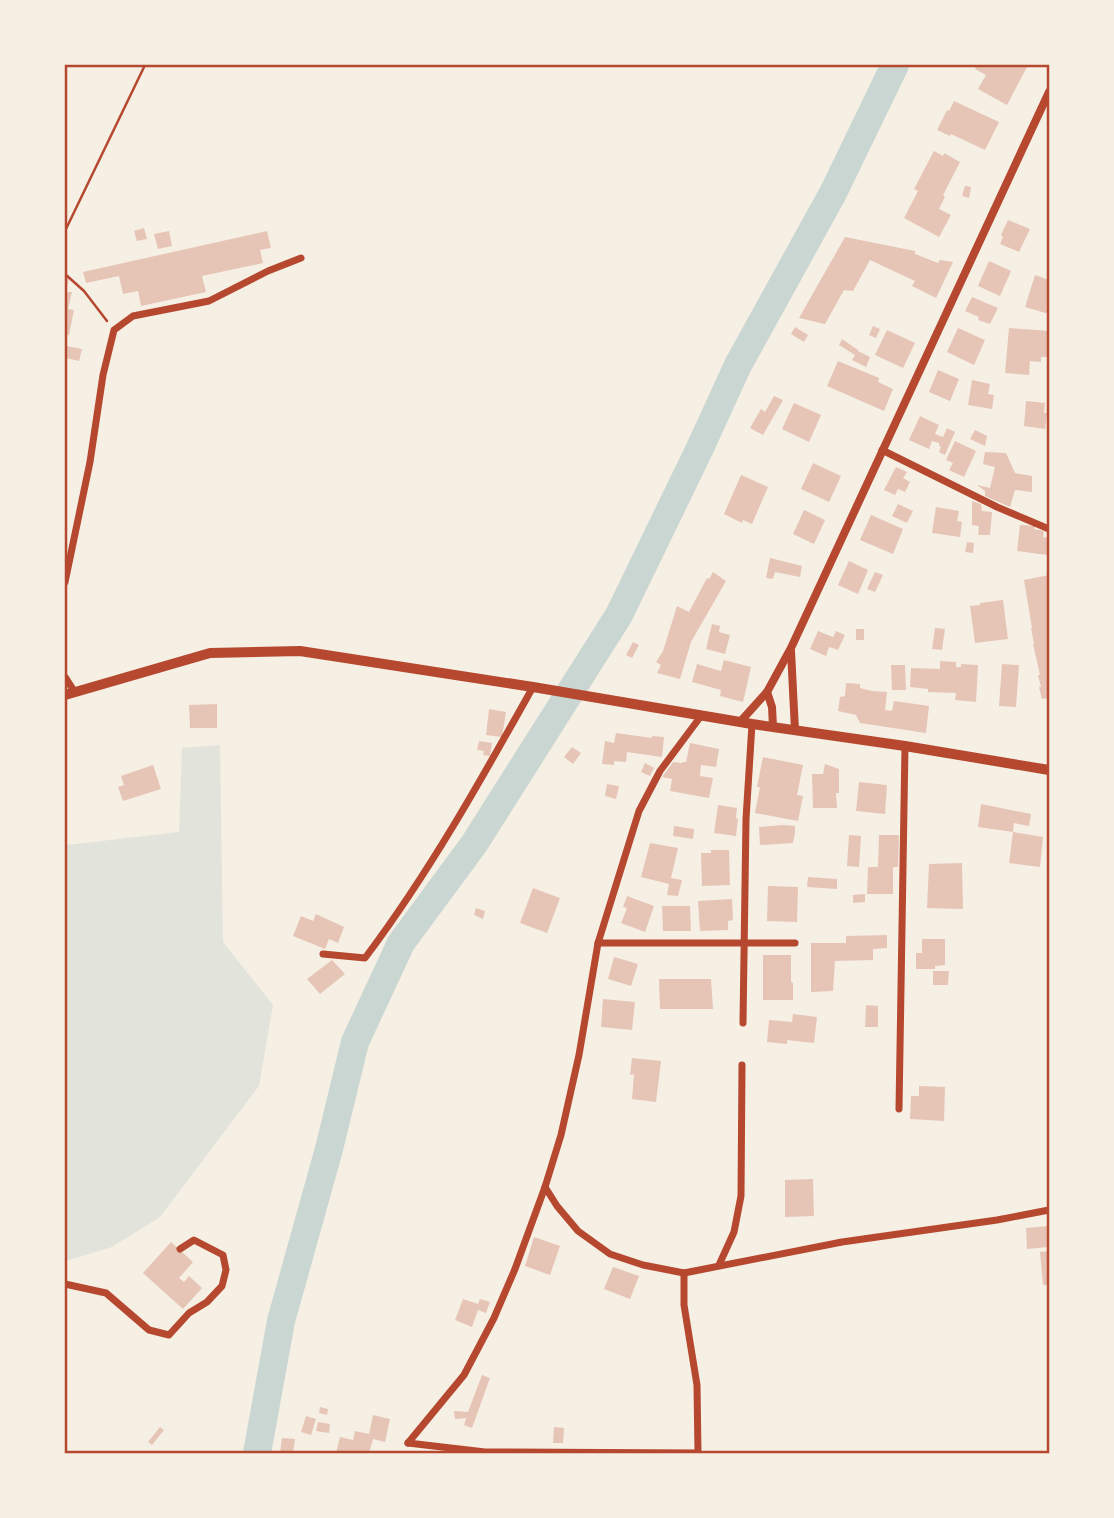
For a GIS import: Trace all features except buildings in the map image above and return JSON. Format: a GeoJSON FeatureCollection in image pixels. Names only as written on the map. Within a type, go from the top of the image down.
{"type":"FeatureCollection","features":[{"type":"Feature","properties":{"kind":"main road"},"geometry":{"type":"LineString","coordinates":[[70,693],[210,653],[300,651],[1049,770]]}},
{"type":"Feature","properties":{"kind":"street"},"geometry":{"type":"LineString","coordinates":[[740,722],[767,692],[791,648],[1049,92]]}},
{"type":"Feature","properties":{"kind":"street"},"geometry":{"type":"LineString","coordinates":[[65,582],[90,462],[103,375],[114,330],[133,316],[209,301],[268,271],[301,258]]}},
{"type":"Feature","properties":{"kind":"street"},"geometry":{"type":"LineString","coordinates":[[881,450],[997,507],[1049,529]]}},
{"type":"Feature","properties":{"kind":"street"},"geometry":{"type":"LineString","coordinates":[[791,648],[795,730]]}},
{"type":"Feature","properties":{"kind":"street"},"geometry":{"type":"LineString","coordinates":[[65,677],[70,693]]}},
{"type":"Feature","properties":{"kind":"street"},"geometry":{"type":"LineString","coordinates":[[323,954],[365,958],[466,806],[535,687]]}},
{"type":"Feature","properties":{"kind":"street"},"geometry":{"type":"LineString","coordinates":[[767,692],[772,706],[774,727]]}},
{"type":"Feature","properties":{"kind":"street"},"geometry":{"type":"LineString","coordinates":[[684,1273],[684,1305],[698,1385],[698,1453],[485,1452],[408,1443],[464,1375],[495,1318],[515,1269],[561,1135],[579,1055],[598,943],[639,811],[660,771],[701,716]]}},
{"type":"Feature","properties":{"kind":"street"},"geometry":{"type":"LineString","coordinates":[[743,1023],[746,818],[752,724]]}},
{"type":"Feature","properties":{"kind":"street"},"geometry":{"type":"LineString","coordinates":[[899,1109],[905,746]]}},
{"type":"Feature","properties":{"kind":"street"},"geometry":{"type":"LineString","coordinates":[[598,943],[795,943]]}},
{"type":"Feature","properties":{"kind":"street"},"geometry":{"type":"LineString","coordinates":[[719,1265],[734,1232],[741,1196],[742,1065]]}},
{"type":"Feature","properties":{"kind":"street"},"geometry":{"type":"LineString","coordinates":[[545,1187],[578,1231],[610,1254],[643,1265],[684,1273],[842,1242],[1049,1210]]}},
{"type":"Feature","properties":{"kind":"street"},"geometry":{"type":"LineString","coordinates":[[65,1284],[106,1293],[149,1330],[169,1335],[189,1313],[207,1302],[222,1286],[226,1270],[223,1255],[194,1240],[180,1249]]}},
{"type":"Feature","properties":{"kind":"path"},"geometry":{"type":"LineString","coordinates":[[65,231],[145,65]]}},
{"type":"Feature","properties":{"kind":"path"},"geometry":{"type":"LineString","coordinates":[[65,274],[84,291],[114,330]]}},
{"type":"Feature","properties":{"kind":"shaded area"},"geometry":{"type":"Polygon","coordinates":[[[220,745],[223,942],[273,1005],[259,1086],[160,1217],[112,1247],[65,1261],[65,840],[67,845],[179,832],[182,748],[220,745]]]}},
{"type":"Feature","properties":{"kind":"waterway"},"geometry":{"type":"LineString","coordinates":[[257,1453],[281,1321],[329,1149],[355,1042],[401,943],[474,844],[619,615],[738,365],[833,193],[895,65]]}}]}
